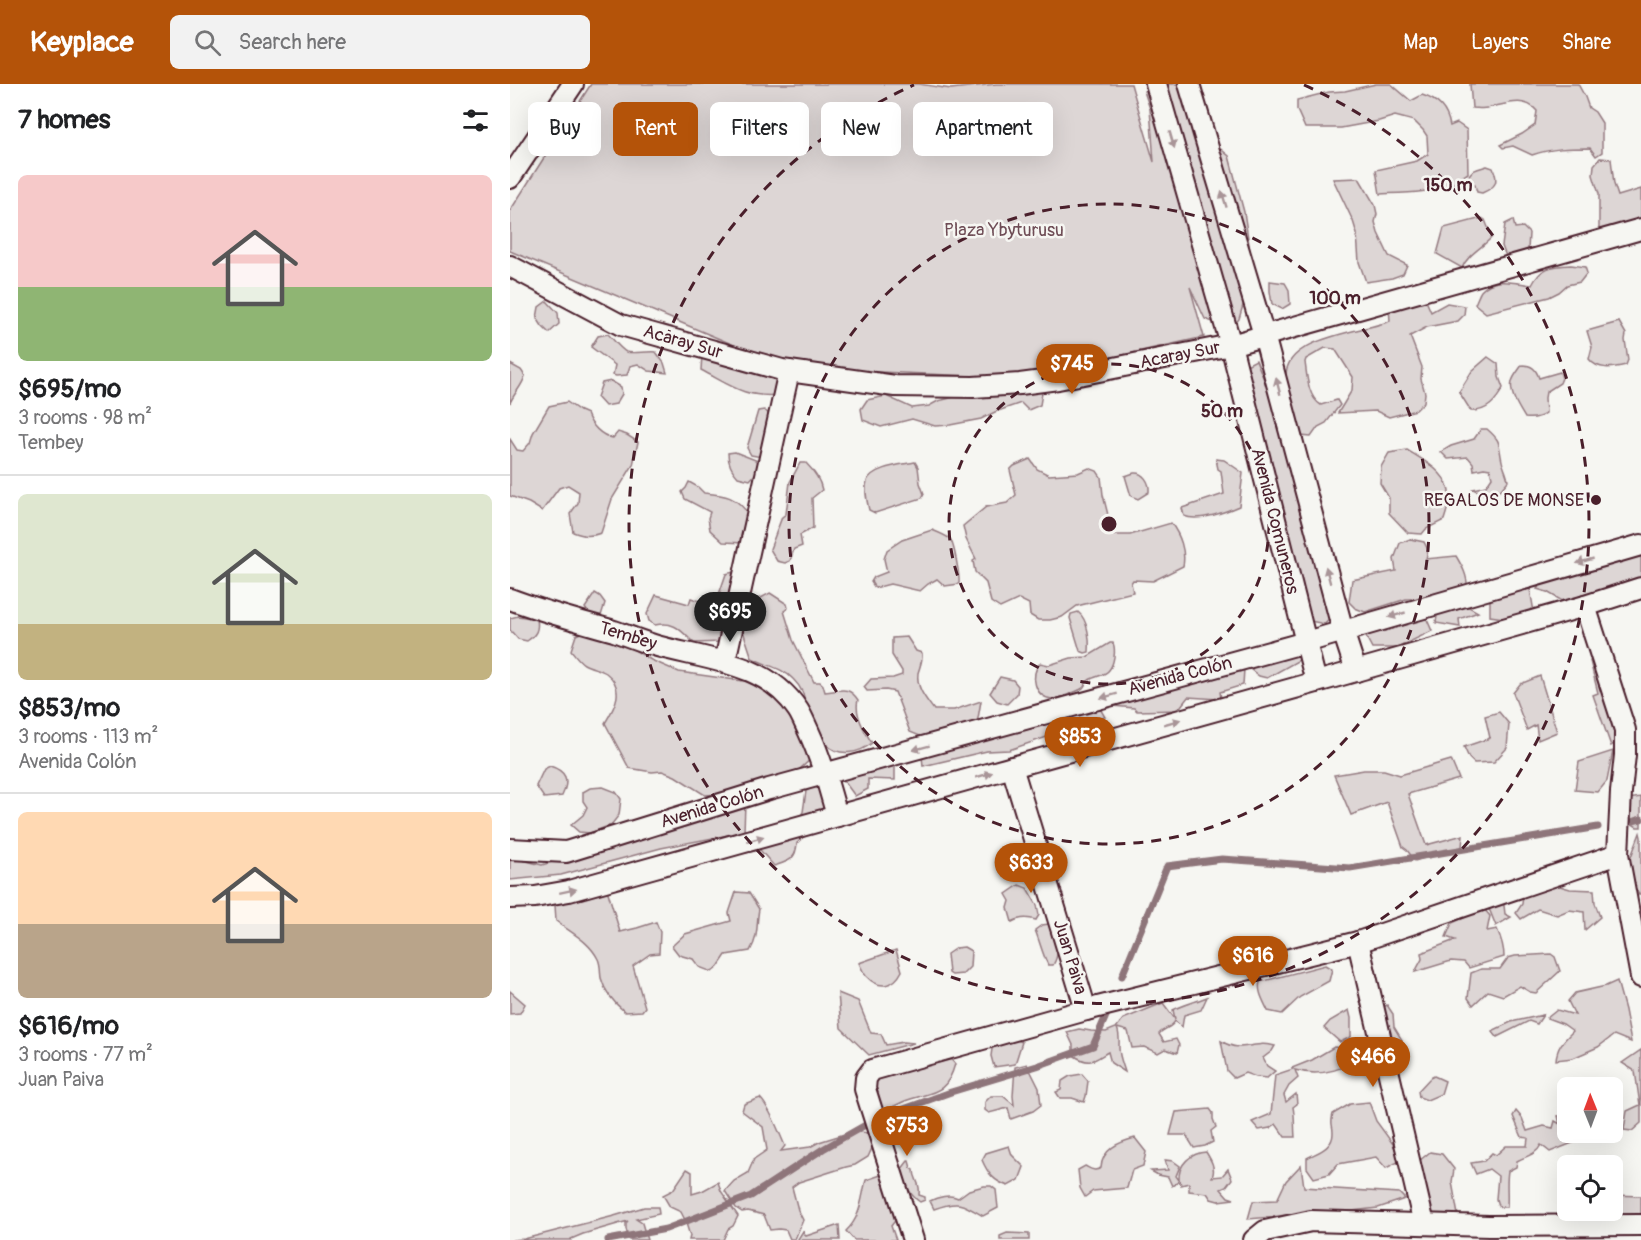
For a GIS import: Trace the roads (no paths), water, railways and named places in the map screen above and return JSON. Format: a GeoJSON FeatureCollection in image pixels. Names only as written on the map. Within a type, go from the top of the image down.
{"type":"FeatureCollection","features":[{"type":"Feature","properties":{"kind":"street"},"geometry":{"type":"LineString","coordinates":[[510,178],[573,84]]}},
{"type":"Feature","properties":{"kind":"street","name":"Avenida Comuneros"},"geometry":{"type":"LineString","coordinates":[[1156,84],[1231,345],[1316,682]]}},
{"type":"Feature","properties":{"kind":"street","name":"Avenida Comuneros"},"geometry":{"type":"LineString","coordinates":[[1189,84],[1264,335],[1343,631],[1356,671]]}},
{"type":"Feature","properties":{"kind":"street","name":"Acaray Sur"},"geometry":{"type":"LineString","coordinates":[[510,266],[621,325],[789,371],[895,386],[973,387],[1058,379],[1231,345],[1641,229]]}},
{"type":"Feature","properties":{"kind":"street"},"geometry":{"type":"LineString","coordinates":[[725,661],[789,371]]}},
{"type":"Feature","properties":{"kind":"street","name":"Avenida Colón"},"geometry":{"type":"LineString","coordinates":[[510,849],[567,852],[769,789],[1306,642],[1641,545]]}},
{"type":"Feature","properties":{"kind":"street"},"geometry":{"type":"LineString","coordinates":[[510,898],[535,897],[569,891],[1356,671],[1641,588]]}},
{"type":"Feature","properties":{"kind":"street","name":"Tembey"},"geometry":{"type":"LineString","coordinates":[[510,598],[553,614],[657,646],[725,661],[759,674],[787,696],[798,710],[813,741],[837,816]]}},
{"type":"Feature","properties":{"kind":"street"},"geometry":{"type":"LineString","coordinates":[[1585,606],[1625,730],[1618,854],[1641,977]]}},
{"type":"Feature","properties":{"kind":"street","name":"Juan Paiva"},"geometry":{"type":"LineString","coordinates":[[1012,767],[1086,1010]]}},
{"type":"Feature","properties":{"kind":"street"},"geometry":{"type":"LineString","coordinates":[[913,1240],[865,1089],[866,1078],[872,1070],[1086,1010],[1358,942],[1618,854]]}},
{"type":"Feature","properties":{"kind":"street"},"geometry":{"type":"LineString","coordinates":[[1358,942],[1424,1224]]}},
{"type":"Feature","properties":{"kind":"street"},"geometry":{"type":"LineString","coordinates":[[1254,1240],[1265,1231],[1311,1221],[1424,1224],[1488,1233],[1641,1225]]}},
{"type":"Feature","properties":{"kind":"waterway"},"geometry":{"type":"LineString","coordinates":[[1634,821],[1641,819]]}},
{"type":"Feature","properties":{"kind":"waterway"},"geometry":{"type":"LineString","coordinates":[[1122,976],[1167,866],[1222,859],[1350,868],[1598,827]]}},
{"type":"Feature","properties":{"kind":"waterway"},"geometry":{"type":"LineString","coordinates":[[608,1240],[666,1229],[751,1196],[823,1149],[876,1119],[1093,1046],[1109,1009]]}},
{"type":"Feature","properties":{"kind":"place","name":"REGALOS DE MONSE"},"geometry":{"type":"Point","coordinates":[1596,500]}},
{"type":"Feature","properties":{"kind":"park label","name":"Plaza Ybyturusu"},"geometry":{"type":"Point","coordinates":[1004,230]}}]}
